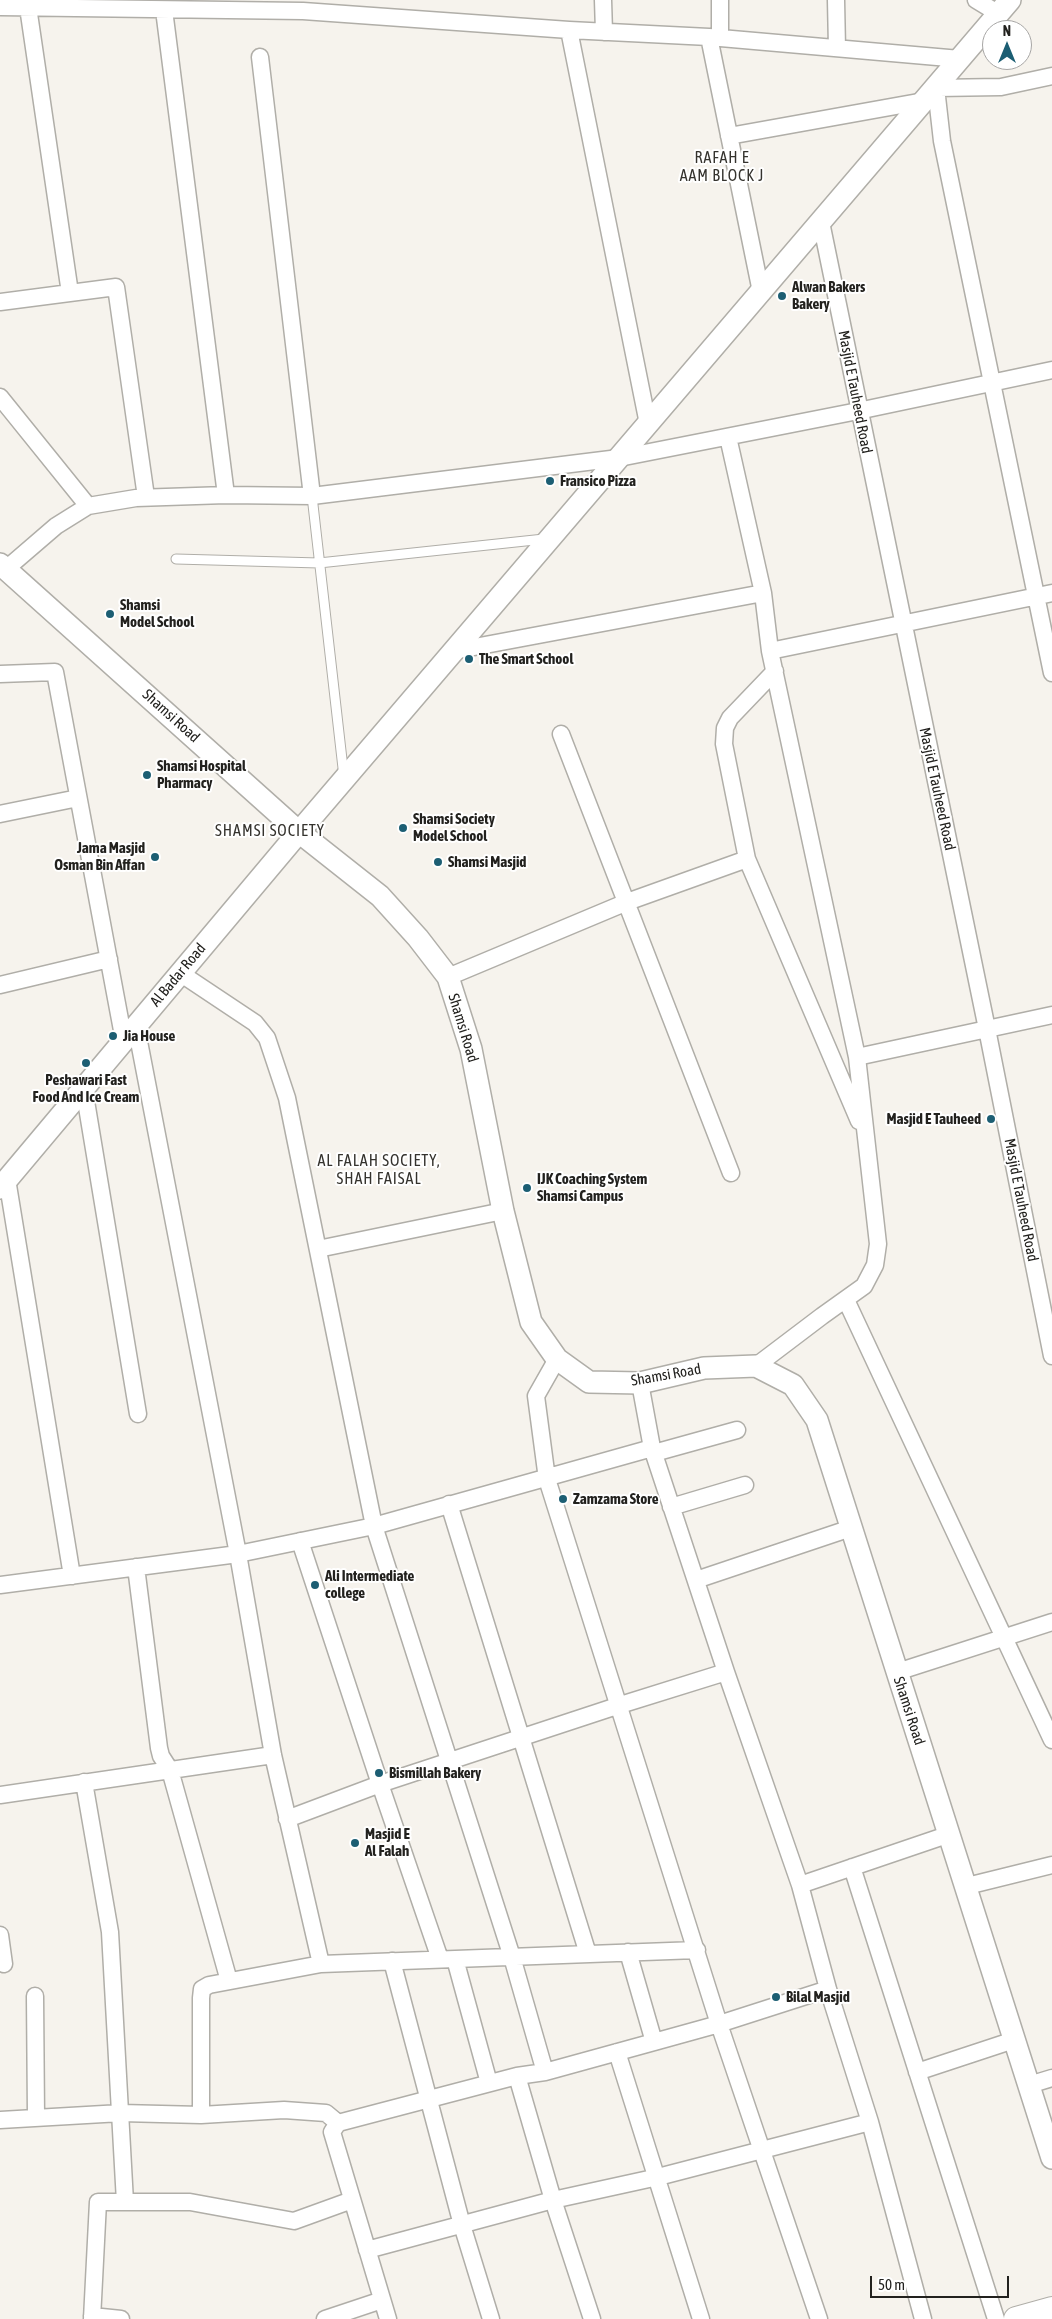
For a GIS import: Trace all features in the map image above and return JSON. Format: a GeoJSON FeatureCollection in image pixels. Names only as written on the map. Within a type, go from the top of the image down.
{"type":"FeatureCollection","features":[{"type":"Feature","properties":{"kind":"main road"},"geometry":{"type":"LineString","coordinates":[[1016,2319],[1052,2309]]}},
{"type":"Feature","properties":{"kind":"street"},"geometry":{"type":"LineString","coordinates":[[603,0],[604,32]]}},
{"type":"Feature","properties":{"kind":"street"},"geometry":{"type":"LineString","coordinates":[[720,0],[714,37],[729,136],[761,292]]}},
{"type":"Feature","properties":{"kind":"street"},"geometry":{"type":"LineString","coordinates":[[836,0],[836,48]]}},
{"type":"Feature","properties":{"kind":"street"},"geometry":{"type":"LineString","coordinates":[[976,0],[1005,7]]}},
{"type":"Feature","properties":{"kind":"street"},"geometry":{"type":"LineString","coordinates":[[0,7],[57,4],[119,4],[164,10],[207,5],[302,6],[569,30],[714,37],[960,59]]}},
{"type":"Feature","properties":{"kind":"street"},"geometry":{"type":"LineString","coordinates":[[28,6],[70,293]]}},
{"type":"Feature","properties":{"kind":"street","name":"Al Badar Road"},"geometry":{"type":"LineString","coordinates":[[4,1184],[344,779],[1005,7]]}},
{"type":"Feature","properties":{"kind":"street"},"geometry":{"type":"LineString","coordinates":[[164,10],[226,495]]}},
{"type":"Feature","properties":{"kind":"street"},"geometry":{"type":"LineString","coordinates":[[569,30],[648,424]]}},
{"type":"Feature","properties":{"kind":"street"},"geometry":{"type":"LineString","coordinates":[[260,57],[312,496]]}},
{"type":"Feature","properties":{"kind":"street"},"geometry":{"type":"LineString","coordinates":[[729,136],[930,94],[1001,87],[1052,76]]}},
{"type":"Feature","properties":{"kind":"street"},"geometry":{"type":"LineString","coordinates":[[930,94],[942,141],[992,383],[1044,595],[1052,674]]}},
{"type":"Feature","properties":{"kind":"street","name":"Masjid E Tauheed Road"},"geometry":{"type":"LineString","coordinates":[[821,222],[858,411],[988,1029],[1052,1356]]}},
{"type":"Feature","properties":{"kind":"street"},"geometry":{"type":"LineString","coordinates":[[0,302],[116,287],[146,497]]}},
{"type":"Feature","properties":{"kind":"street"},"geometry":{"type":"LineString","coordinates":[[3,566],[56,526],[88,506],[146,497],[226,495],[312,496],[619,458],[858,411],[1052,370]]}},
{"type":"Feature","properties":{"kind":"street"},"geometry":{"type":"LineString","coordinates":[[0,397],[88,506]]}},
{"type":"Feature","properties":{"kind":"street"},"geometry":{"type":"LineString","coordinates":[[728,437],[763,593],[770,651],[857,1057],[878,1244],[875,1265],[864,1286],[756,1366]]}},
{"type":"Feature","properties":{"kind":"street","name":"Shamsi Road"},"geometry":{"type":"LineString","coordinates":[[3,566],[299,832],[380,896],[418,938],[448,977],[472,1048],[503,1211],[531,1322],[557,1359],[589,1382],[640,1383],[704,1368],[756,1366],[793,1385],[818,1420],[1052,2158]]}},
{"type":"Feature","properties":{"kind":"street"},"geometry":{"type":"LineString","coordinates":[[453,651],[763,593]]}},
{"type":"Feature","properties":{"kind":"street"},"geometry":{"type":"LineString","coordinates":[[770,651],[1044,595]]}},
{"type":"Feature","properties":{"kind":"street"},"geometry":{"type":"LineString","coordinates":[[775,671],[730,718],[725,728],[724,744],[747,859],[867,1138]]}},
{"type":"Feature","properties":{"kind":"street"},"geometry":{"type":"LineString","coordinates":[[0,674],[55,672],[109,959],[130,1033],[238,1554],[273,1755],[320,1964]]}},
{"type":"Feature","properties":{"kind":"street"},"geometry":{"type":"LineString","coordinates":[[560,734],[731,1173]]}},
{"type":"Feature","properties":{"kind":"street"},"geometry":{"type":"LineString","coordinates":[[0,814],[78,798]]}},
{"type":"Feature","properties":{"kind":"street"},"geometry":{"type":"LineString","coordinates":[[448,977],[627,902],[747,859]]}},
{"type":"Feature","properties":{"kind":"street"},"geometry":{"type":"LineString","coordinates":[[0,984],[109,959]]}},
{"type":"Feature","properties":{"kind":"street"},"geometry":{"type":"LineString","coordinates":[[180,973],[255,1023],[267,1038],[287,1098],[374,1526],[512,1957],[544,2072]]}},
{"type":"Feature","properties":{"kind":"street"},"geometry":{"type":"LineString","coordinates":[[857,1057],[1052,1015]]}},
{"type":"Feature","properties":{"kind":"street"},"geometry":{"type":"LineString","coordinates":[[84,1089],[138,1414]]}},
{"type":"Feature","properties":{"kind":"street"},"geometry":{"type":"LineString","coordinates":[[4,1184],[72,1576]]}},
{"type":"Feature","properties":{"kind":"street"},"geometry":{"type":"LineString","coordinates":[[318,1249],[503,1211]]}},
{"type":"Feature","properties":{"kind":"street"},"geometry":{"type":"LineString","coordinates":[[846,1300],[1052,1740]]}},
{"type":"Feature","properties":{"kind":"street"},"geometry":{"type":"LineString","coordinates":[[557,1359],[536,1396],[546,1479],[719,2024],[819,2319]]}},
{"type":"Feature","properties":{"kind":"street"},"geometry":{"type":"LineString","coordinates":[[640,1383],[653,1451],[726,1672],[800,1885],[828,1988],[870,2122],[922,2319]]}},
{"type":"Feature","properties":{"kind":"street"},"geometry":{"type":"LineString","coordinates":[[0,1585],[238,1554],[374,1526],[449,1504],[737,1430]]}},
{"type":"Feature","properties":{"kind":"street"},"geometry":{"type":"LineString","coordinates":[[671,1507],[746,1485]]}},
{"type":"Feature","properties":{"kind":"street"},"geometry":{"type":"LineString","coordinates":[[449,1504],[588,1954]]}},
{"type":"Feature","properties":{"kind":"street"},"geometry":{"type":"LineString","coordinates":[[696,1580],[851,1528]]}},
{"type":"Feature","properties":{"kind":"street"},"geometry":{"type":"LineString","coordinates":[[300,1540],[380,1784],[447,1959],[490,2083]]}},
{"type":"Feature","properties":{"kind":"street"},"geometry":{"type":"LineString","coordinates":[[136,1567],[159,1748],[161,1756],[170,1770],[229,1982]]}},
{"type":"Feature","properties":{"kind":"street"},"geometry":{"type":"LineString","coordinates":[[897,1672],[1052,1622]]}},
{"type":"Feature","properties":{"kind":"street"},"geometry":{"type":"LineString","coordinates":[[287,1819],[380,1784],[726,1672]]}},
{"type":"Feature","properties":{"kind":"street"},"geometry":{"type":"LineString","coordinates":[[0,1795],[273,1755]]}},
{"type":"Feature","properties":{"kind":"street"},"geometry":{"type":"LineString","coordinates":[[84,1782],[110,1932],[125,2202]]}},
{"type":"Feature","properties":{"kind":"street"},"geometry":{"type":"LineString","coordinates":[[800,1885],[950,1834]]}},
{"type":"Feature","properties":{"kind":"street"},"geometry":{"type":"LineString","coordinates":[[967,1886],[1052,1865]]}},
{"type":"Feature","properties":{"kind":"street"},"geometry":{"type":"LineString","coordinates":[[852,1868],[996,2319]]}},
{"type":"Feature","properties":{"kind":"street"},"geometry":{"type":"LineString","coordinates":[[0,1935],[4,1964]]}},
{"type":"Feature","properties":{"kind":"street"},"geometry":{"type":"LineString","coordinates":[[201,2115],[202,1990],[209,1986],[320,1964],[697,1950]]}},
{"type":"Feature","properties":{"kind":"street"},"geometry":{"type":"LineString","coordinates":[[628,1952],[654,2042]]}},
{"type":"Feature","properties":{"kind":"street"},"geometry":{"type":"LineString","coordinates":[[392,1961],[462,2224],[491,2319]]}},
{"type":"Feature","properties":{"kind":"street"},"geometry":{"type":"LineString","coordinates":[[388,2319],[332,2132],[338,2124],[517,2076],[544,2072],[719,2024],[828,1988]]}},
{"type":"Feature","properties":{"kind":"street"},"geometry":{"type":"LineString","coordinates":[[35,1996],[36,2117]]}},
{"type":"Feature","properties":{"kind":"street"},"geometry":{"type":"LineString","coordinates":[[917,2072],[1014,2040]]}},
{"type":"Feature","properties":{"kind":"street"},"geometry":{"type":"LineString","coordinates":[[617,2052],[658,2177],[701,2319]]}},
{"type":"Feature","properties":{"kind":"street"},"geometry":{"type":"LineString","coordinates":[[517,2076],[553,2200],[592,2319]]}},
{"type":"Feature","properties":{"kind":"street"},"geometry":{"type":"LineString","coordinates":[[1028,2085],[1052,2078]]}},
{"type":"Feature","properties":{"kind":"street"},"geometry":{"type":"LineString","coordinates":[[0,2120],[121,2113],[201,2115],[284,2110],[326,2113],[338,2124]]}},
{"type":"Feature","properties":{"kind":"street"},"geometry":{"type":"LineString","coordinates":[[367,2250],[553,2200],[658,2177],[870,2122]]}},
{"type":"Feature","properties":{"kind":"street"},"geometry":{"type":"LineString","coordinates":[[121,2319],[92,2317],[98,2202],[190,2202],[294,2221],[352,2200]]}},
{"type":"Feature","properties":{"kind":"street"},"geometry":{"type":"LineString","coordinates":[[325,2319],[382,2300]]}},
{"type":"Feature","properties":{"kind":"lane"},"geometry":{"type":"LineString","coordinates":[[312,496],[344,779]]}},
{"type":"Feature","properties":{"kind":"lane"},"geometry":{"type":"LineString","coordinates":[[176,559],[319,563],[549,539]]}},
{"type":"Feature","properties":{"kind":"place","name":"Alwan Bakers Bakery"},"geometry":{"type":"Point","coordinates":[782,296]}},
{"type":"Feature","properties":{"kind":"place","name":"Fransico Pizza"},"geometry":{"type":"Point","coordinates":[550,481]}},
{"type":"Feature","properties":{"kind":"place","name":"Shamsi Model School"},"geometry":{"type":"Point","coordinates":[110,614]}},
{"type":"Feature","properties":{"kind":"place","name":"The Smart School"},"geometry":{"type":"Point","coordinates":[469,659]}},
{"type":"Feature","properties":{"kind":"place","name":"Shamsi Hospital Pharmacy"},"geometry":{"type":"Point","coordinates":[147,775]}},
{"type":"Feature","properties":{"kind":"place","name":"Shamsi Society Model School"},"geometry":{"type":"Point","coordinates":[403,828]}},
{"type":"Feature","properties":{"kind":"place","name":"Jama Masjid Osman Bin Affan"},"geometry":{"type":"Point","coordinates":[155,857]}},
{"type":"Feature","properties":{"kind":"place","name":"Shamsi Masjid"},"geometry":{"type":"Point","coordinates":[438,862]}},
{"type":"Feature","properties":{"kind":"place","name":"Jia House"},"geometry":{"type":"Point","coordinates":[113,1036]}},
{"type":"Feature","properties":{"kind":"place","name":"Peshawari Fast Food And Ice Cream"},"geometry":{"type":"Point","coordinates":[86,1063]}},
{"type":"Feature","properties":{"kind":"place","name":"Masjid E Tauheed"},"geometry":{"type":"Point","coordinates":[991,1119]}},
{"type":"Feature","properties":{"kind":"place","name":"IJK Coaching System Shamsi Campus"},"geometry":{"type":"Point","coordinates":[527,1188]}},
{"type":"Feature","properties":{"kind":"place","name":"Zamzama Store"},"geometry":{"type":"Point","coordinates":[563,1499]}},
{"type":"Feature","properties":{"kind":"place","name":"Ali Intermediate college"},"geometry":{"type":"Point","coordinates":[315,1585]}},
{"type":"Feature","properties":{"kind":"place","name":"Bismillah Bakery"},"geometry":{"type":"Point","coordinates":[379,1773]}},
{"type":"Feature","properties":{"kind":"place","name":"Masjid E Al Falah"},"geometry":{"type":"Point","coordinates":[355,1843]}},
{"type":"Feature","properties":{"kind":"place","name":"Bilal Masjid"},"geometry":{"type":"Point","coordinates":[776,1997]}},
{"type":"Feature","properties":{"kind":"district","name":"RAFAH E AAM BLOCK J"},"geometry":{"type":"Point","coordinates":[722,167]}},
{"type":"Feature","properties":{"kind":"district","name":"SHAMSI SOCIETY"},"geometry":{"type":"Point","coordinates":[270,831]}},
{"type":"Feature","properties":{"kind":"district","name":"AL FALAH SOCIETY, SHAH FAISAL"},"geometry":{"type":"Point","coordinates":[379,1170]}}]}
